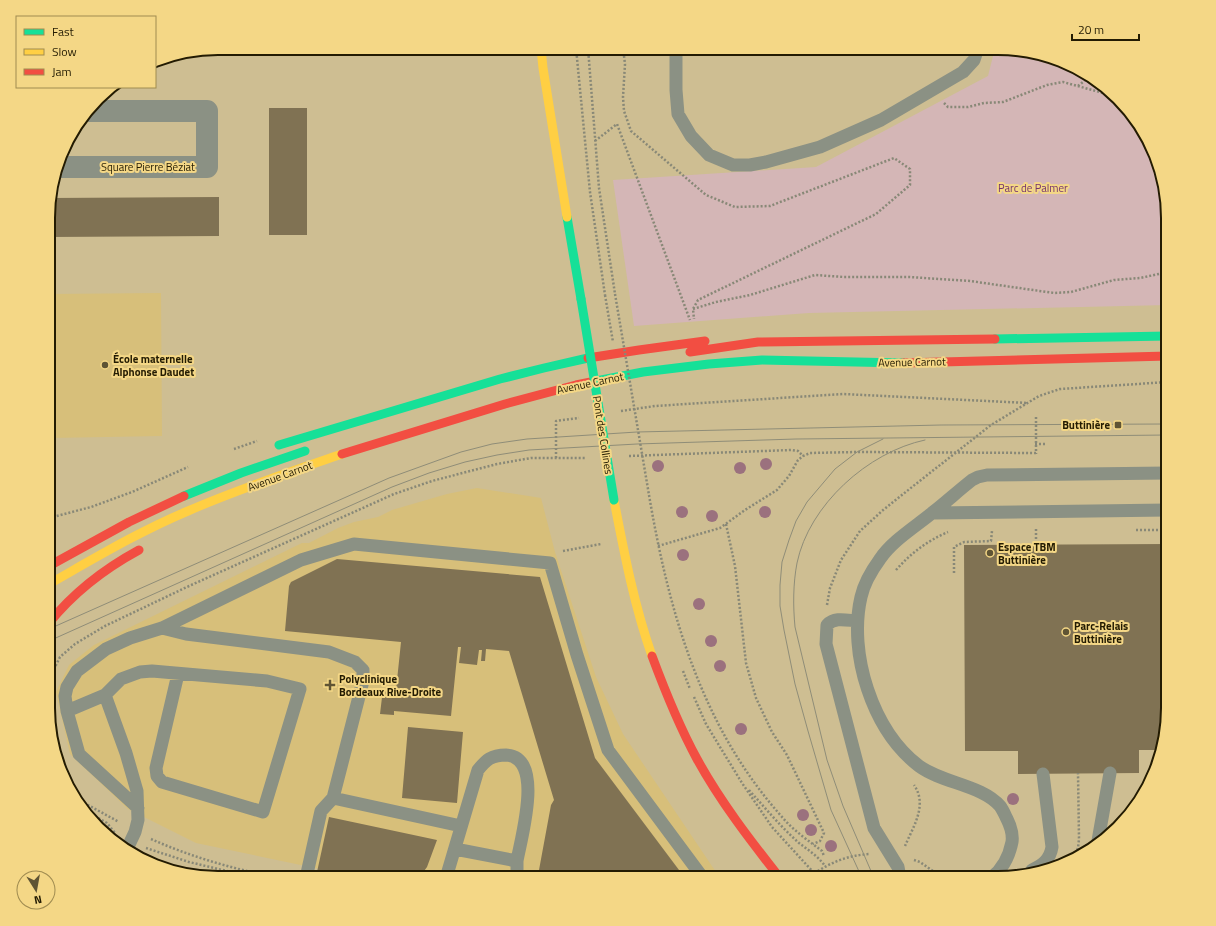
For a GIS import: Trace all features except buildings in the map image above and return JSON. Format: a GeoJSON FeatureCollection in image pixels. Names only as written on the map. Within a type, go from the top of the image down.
{"type":"FeatureCollection","features":[{"type":"Feature","properties":{"kind":"main road","name":"Pont des Collines"},"geometry":{"type":"LineString","coordinates":[[542,55],[621,540],[648,649],[671,706],[696,758],[717,793],[775,871]]}},
{"type":"Feature","properties":{"kind":"main road","name":"Avenue Carnot"},"geometry":{"type":"LineString","coordinates":[[625,361],[758,342],[1161,336]]}},
{"type":"Feature","properties":{"kind":"main road"},"geometry":{"type":"LineString","coordinates":[[268,449],[340,425],[500,379],[572,361],[640,349],[706,340],[758,342]]}},
{"type":"Feature","properties":{"kind":"main road","name":"Avenue Carnot"},"geometry":{"type":"LineString","coordinates":[[55,581],[118,545],[188,511],[268,480],[350,451],[505,404],[576,385],[643,372],[709,364],[762,360],[883,363],[1161,356]]}},
{"type":"Feature","properties":{"kind":"main road"},"geometry":{"type":"LineString","coordinates":[[778,370],[883,363]]}},
{"type":"Feature","properties":{"kind":"main road","name":"Avenue Carnot"},"geometry":{"type":"LineString","coordinates":[[582,370],[604,366]]}},
{"type":"Feature","properties":{"kind":"main road"},"geometry":{"type":"LineString","coordinates":[[585,396],[607,391]]}},
{"type":"Feature","properties":{"kind":"main road","name":"Avenue Carnot"},"geometry":{"type":"LineString","coordinates":[[55,563],[111,531],[180,497],[259,466],[317,447]]}},
{"type":"Feature","properties":{"kind":"main road"},"geometry":{"type":"LineString","coordinates":[[55,617],[74,596],[99,575],[126,556],[146,546]]}},
{"type":"Feature","properties":{"kind":"street","name":"Square Pierre Béziat"},"geometry":{"type":"LineString","coordinates":[[64,167],[207,168],[207,111],[95,111]]}},
{"type":"Feature","properties":{"kind":"lane"},"geometry":{"type":"LineString","coordinates":[[676,55],[678,114],[691,136],[709,155],[733,164],[750,165],[766,162],[820,146],[881,120],[963,72],[974,60],[976,55]]}},
{"type":"Feature","properties":{"kind":"lane"},"geometry":{"type":"LineString","coordinates":[[1000,871],[1010,854],[1012,839],[1009,823],[1000,807],[992,799],[974,790],[936,776],[919,766],[895,742],[882,725],[874,708],[859,656],[857,635],[857,621],[861,595],[868,577],[881,557],[902,536],[933,513],[972,480],[978,477],[1008,475],[1161,473]]}},
{"type":"Feature","properties":{"kind":"lane"},"geometry":{"type":"LineString","coordinates":[[933,513],[1161,510]]}},
{"type":"Feature","properties":{"kind":"lane"},"geometry":{"type":"LineString","coordinates":[[138,808],[79,754],[67,711],[65,696],[67,687],[77,671],[106,649],[130,638],[162,628],[301,560],[354,544],[550,563],[576,655],[608,750],[698,871]]}},
{"type":"Feature","properties":{"kind":"lane"},"geometry":{"type":"LineString","coordinates":[[857,621],[836,619],[831,621],[827,625],[826,644],[874,828],[898,867],[899,871]]}},
{"type":"Feature","properties":{"kind":"lane"},"geometry":{"type":"LineString","coordinates":[[162,628],[186,634],[329,652],[355,662],[363,670],[363,681],[333,798],[321,811],[308,871]]}},
{"type":"Feature","properties":{"kind":"lane"},"geometry":{"type":"LineString","coordinates":[[67,711],[105,695],[121,679],[140,672],[152,671],[267,681],[300,689],[263,812],[162,782],[157,776],[156,768],[178,674]]}},
{"type":"Feature","properties":{"kind":"lane"},"geometry":{"type":"LineString","coordinates":[[105,695],[126,753],[137,791],[138,820],[131,841]]}},
{"type":"Feature","properties":{"kind":"lane"},"geometry":{"type":"LineString","coordinates":[[448,871],[460,826],[478,770],[487,759],[496,756],[508,755],[518,759],[524,766],[529,798],[517,861],[517,871]]}},
{"type":"Feature","properties":{"kind":"lane"},"geometry":{"type":"LineString","coordinates":[[1099,836],[1110,773]]}},
{"type":"Feature","properties":{"kind":"lane"},"geometry":{"type":"LineString","coordinates":[[1043,774],[1052,847],[1051,855],[1043,864]]}},
{"type":"Feature","properties":{"kind":"lane"},"geometry":{"type":"LineString","coordinates":[[333,798],[460,826]]}},
{"type":"Feature","properties":{"kind":"lane"},"geometry":{"type":"LineString","coordinates":[[455,849],[517,861]]}},
{"type":"Feature","properties":{"kind":"path"},"geometry":{"type":"LineString","coordinates":[[577,55],[590,192],[605,295]]}},
{"type":"Feature","properties":{"kind":"path"},"geometry":{"type":"LineString","coordinates":[[589,55],[599,188],[615,294],[658,546],[672,604],[683,641],[704,694],[728,740],[751,779],[779,814],[822,852],[824,856]]}},
{"type":"Feature","properties":{"kind":"path"},"geometry":{"type":"LineString","coordinates":[[1078,86],[1085,81]]}},
{"type":"Feature","properties":{"kind":"path"},"geometry":{"type":"LineString","coordinates":[[929,92],[948,107],[968,107],[984,103],[1003,102],[1047,85],[1063,82],[1102,93]]}},
{"type":"Feature","properties":{"kind":"path"},"geometry":{"type":"LineString","coordinates":[[595,141],[617,124],[691,324]]}},
{"type":"Feature","properties":{"kind":"path"},"geometry":{"type":"LineString","coordinates":[[693,309],[716,302],[750,295],[814,275],[844,277],[909,276],[970,281],[1054,293],[1072,292],[1114,280],[1140,278],[1161,274]]}},
{"type":"Feature","properties":{"kind":"path"},"geometry":{"type":"LineString","coordinates":[[831,621],[826,611],[830,588],[841,560],[860,531],[882,511],[991,425],[1039,396],[1060,389],[1161,382]]}},
{"type":"Feature","properties":{"kind":"path"},"geometry":{"type":"LineString","coordinates":[[617,412],[656,406],[843,394],[1028,403]]}},
{"type":"Feature","properties":{"kind":"path"},"geometry":{"type":"LineString","coordinates":[[579,418],[556,421],[556,458],[587,458]]}},
{"type":"Feature","properties":{"kind":"path"},"geometry":{"type":"LineString","coordinates":[[1036,444],[1047,444]]}},
{"type":"Feature","properties":{"kind":"path"},"geometry":{"type":"LineString","coordinates":[[627,456],[791,450],[798,451],[803,456]]}},
{"type":"Feature","properties":{"kind":"path"},"geometry":{"type":"LineString","coordinates":[[658,546],[720,528],[777,490],[789,476],[798,460],[810,453],[1036,453]]}},
{"type":"Feature","properties":{"kind":"path"},"geometry":{"type":"LineString","coordinates":[[726,524],[735,566],[746,663],[756,698],[772,732],[788,755],[824,833],[820,841],[813,844]]}},
{"type":"Feature","properties":{"kind":"path"},"geometry":{"type":"LineString","coordinates":[[892,574],[902,563],[932,538],[949,531]]}},
{"type":"Feature","properties":{"kind":"path"},"geometry":{"type":"LineString","coordinates":[[984,531],[999,531]]}},
{"type":"Feature","properties":{"kind":"path"},"geometry":{"type":"LineString","coordinates":[[954,573],[954,547],[964,542],[991,541],[992,531]]}},
{"type":"Feature","properties":{"kind":"path"},"geometry":{"type":"LineString","coordinates":[[1028,531],[1036,531]]}},
{"type":"Feature","properties":{"kind":"path"},"geometry":{"type":"LineString","coordinates":[[563,551],[621,540]]}},
{"type":"Feature","properties":{"kind":"path"},"geometry":{"type":"LineString","coordinates":[[681,666],[706,724],[742,783],[772,827],[812,871]]}},
{"type":"Feature","properties":{"kind":"path"},"geometry":{"type":"LineString","coordinates":[[1077,850],[1079,839],[1078,773]]}},
{"type":"Feature","properties":{"kind":"path"},"geometry":{"type":"LineString","coordinates":[[905,846],[919,813],[920,803],[919,794],[910,781]]}},
{"type":"Feature","properties":{"kind":"path"},"geometry":{"type":"LineString","coordinates":[[742,783],[778,823],[819,859],[824,866]]}},
{"type":"Feature","properties":{"kind":"path"},"geometry":{"type":"LineString","coordinates":[[91,810],[131,841],[176,850],[249,871]]}},
{"type":"Feature","properties":{"kind":"path"},"geometry":{"type":"LineString","coordinates":[[98,818],[107,823],[114,831],[131,841],[189,862],[227,871]]}},
{"type":"Feature","properties":{"kind":"path"},"geometry":{"type":"LineString","coordinates":[[817,871],[833,862],[864,854],[889,854]]}},
{"type":"Feature","properties":{"kind":"shaded area","name":"École maternelle Alphonse Daudet"},"geometry":{"type":"Polygon","coordinates":[[[161,293],[162,436],[55,438],[55,294],[161,293]]]}},
{"type":"Feature","properties":{"kind":"shaded area","name":"Polyclinique Bordeaux Rive-Droite"},"geometry":{"type":"Polygon","coordinates":[[[477,488],[541,498],[555,552],[596,677],[623,734],[715,871],[330,871],[196,843],[128,809],[70,754],[56,692],[69,665],[94,645],[302,543],[309,543],[338,528],[354,522],[378,517],[392,510],[447,494],[477,488]]]}},
{"type":"Feature","properties":{"kind":"green space","name":"Parc de Palmer"},"geometry":{"type":"Polygon","coordinates":[[[993,55],[1008,55],[1030,58],[1060,67],[1079,77],[1105,95],[1121,111],[1139,137],[1149,156],[1158,186],[1161,208],[1161,305],[809,313],[634,326],[613,180],[816,167],[988,76],[993,55]]]}},
{"type":"Feature","properties":{"kind":"tram line"},"geometry":{"type":"LineString","coordinates":[[55,626],[389,478],[461,452],[492,444],[527,439],[637,432],[941,425],[1161,424]]}},
{"type":"Feature","properties":{"kind":"tram line"},"geometry":{"type":"LineString","coordinates":[[55,638],[392,487],[429,473],[465,462],[497,455],[529,450],[637,444],[796,439],[1161,435]]}},
{"type":"Feature","properties":{"kind":"tram line"},"geometry":{"type":"LineString","coordinates":[[859,871],[831,810],[795,684],[780,606],[780,585],[782,562],[789,540],[796,521],[807,502],[835,469],[857,452],[883,439]]}},
{"type":"Feature","properties":{"kind":"tram line"},"geometry":{"type":"LineString","coordinates":[[871,871],[843,806],[827,760],[795,627],[794,603],[797,563],[804,542],[814,521],[844,484],[883,456],[904,446],[925,440]]}},
{"type":"Feature","properties":{"kind":"traffic: fast"},"geometry":{"type":"LineString","coordinates":[[567,217],[581,299]]}},
{"type":"Feature","properties":{"kind":"traffic: fast"},"geometry":{"type":"LineString","coordinates":[[581,299],[614,500]]}},
{"type":"Feature","properties":{"kind":"traffic: fast"},"geometry":{"type":"LineString","coordinates":[[995,339],[1161,336]]}},
{"type":"Feature","properties":{"kind":"traffic: fast"},"geometry":{"type":"LineString","coordinates":[[279,445],[500,379],[588,358]]}},
{"type":"Feature","properties":{"kind":"traffic: fast"},"geometry":{"type":"LineString","coordinates":[[596,381],[643,372],[709,364],[762,360],[903,363]]}},
{"type":"Feature","properties":{"kind":"traffic: fast"},"geometry":{"type":"LineString","coordinates":[[184,496],[241,473],[305,451]]}},
{"type":"Feature","properties":{"kind":"traffic: slow"},"geometry":{"type":"LineString","coordinates":[[542,55],[567,217]]}},
{"type":"Feature","properties":{"kind":"traffic: slow"},"geometry":{"type":"LineString","coordinates":[[55,581],[118,545],[170,519],[245,488],[342,454]]}},
{"type":"Feature","properties":{"kind":"traffic: slow"},"geometry":{"type":"LineString","coordinates":[[614,500],[635,598],[652,656]]}},
{"type":"Feature","properties":{"kind":"traffic: jam"},"geometry":{"type":"LineString","coordinates":[[690,352],[758,342],[995,339]]}},
{"type":"Feature","properties":{"kind":"traffic: jam"},"geometry":{"type":"LineString","coordinates":[[588,358],[705,341]]}},
{"type":"Feature","properties":{"kind":"traffic: jam"},"geometry":{"type":"LineString","coordinates":[[903,363],[1161,356]]}},
{"type":"Feature","properties":{"kind":"traffic: jam"},"geometry":{"type":"LineString","coordinates":[[342,454],[505,404],[596,381]]}},
{"type":"Feature","properties":{"kind":"traffic: jam"},"geometry":{"type":"LineString","coordinates":[[55,563],[129,522],[184,496]]}},
{"type":"Feature","properties":{"kind":"traffic: jam"},"geometry":{"type":"LineString","coordinates":[[55,616],[79,591],[90,582],[126,557],[139,550]]}},
{"type":"Feature","properties":{"kind":"traffic: jam"},"geometry":{"type":"LineString","coordinates":[[652,656],[690,747],[715,790],[775,871]]}},
{"type":"Feature","properties":{"kind":"place","name":"École maternelle Alphonse Daudet"},"geometry":{"type":"Point","coordinates":[105,365]}},
{"type":"Feature","properties":{"kind":"place","name":"Buttinière"},"geometry":{"type":"Point","coordinates":[1118,425]}},
{"type":"Feature","properties":{"kind":"place","name":"Espace TBM Buttinière"},"geometry":{"type":"Point","coordinates":[990,553]}},
{"type":"Feature","properties":{"kind":"place","name":"Parc-Relais Buttinière"},"geometry":{"type":"Point","coordinates":[1066,632]}},
{"type":"Feature","properties":{"kind":"place","name":"Polyclinique Bordeaux Rive-Droite"},"geometry":{"type":"Point","coordinates":[330,685]}}]}
